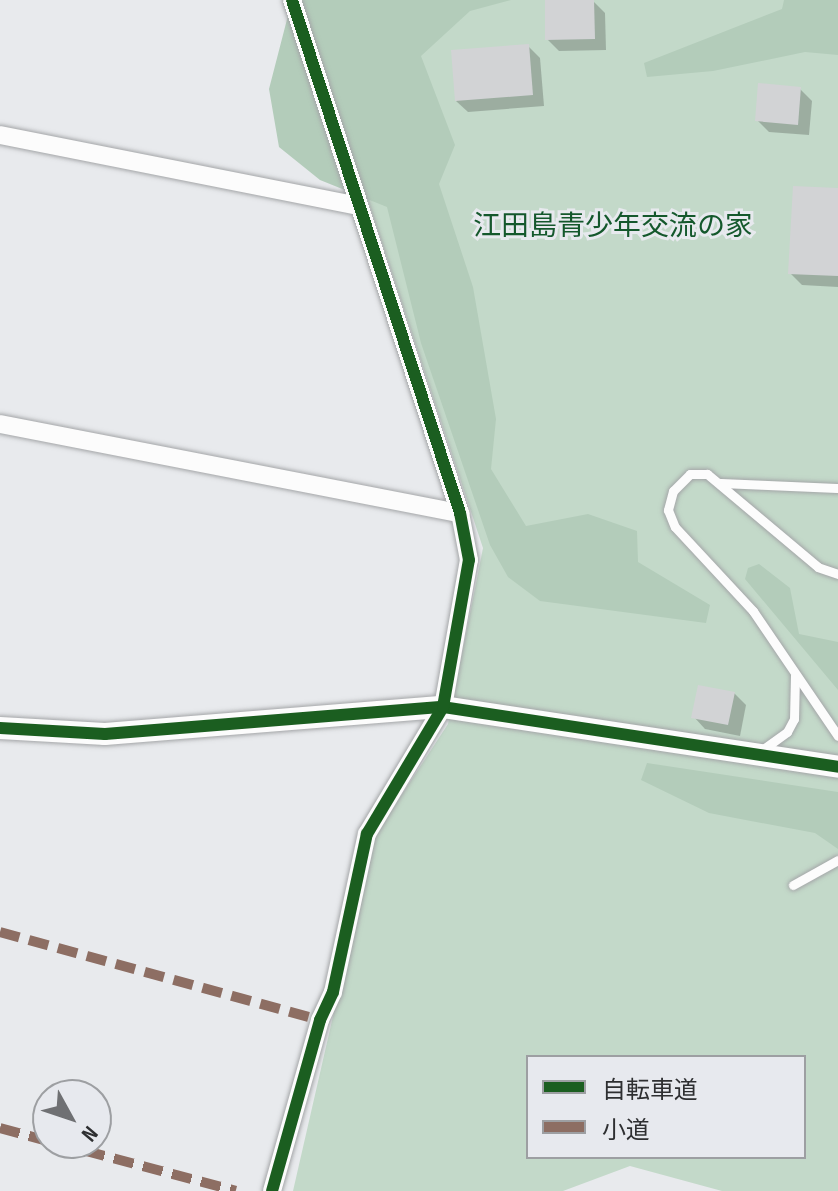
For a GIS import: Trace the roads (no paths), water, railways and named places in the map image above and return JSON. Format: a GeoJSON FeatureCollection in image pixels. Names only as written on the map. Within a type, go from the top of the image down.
{"type":"FeatureCollection","features":[{"type":"Feature","properties":{"kind":"street"},"geometry":{"type":"LineString","coordinates":[[272,1191],[320,1020],[333,992],[367,834],[443,707],[469,560],[460,513],[292,0]]}},
{"type":"Feature","properties":{"kind":"street"},"geometry":{"type":"LineString","coordinates":[[0,135],[358,206]]}},
{"type":"Feature","properties":{"kind":"street"},"geometry":{"type":"LineString","coordinates":[[0,424],[460,513]]}},
{"type":"Feature","properties":{"kind":"street"},"geometry":{"type":"LineString","coordinates":[[0,728],[105,734],[443,707],[838,767]]}},
{"type":"Feature","properties":{"kind":"lane"},"geometry":{"type":"LineString","coordinates":[[838,574],[818,567],[707,474],[680,480],[668,510],[675,527],[753,611],[838,736]]}},
{"type":"Feature","properties":{"kind":"lane"},"geometry":{"type":"LineString","coordinates":[[720,483],[838,488]]}},
{"type":"Feature","properties":{"kind":"lane"},"geometry":{"type":"LineString","coordinates":[[744,755],[765,749],[787,732],[796,706],[795,675]]}},
{"type":"Feature","properties":{"kind":"lane"},"geometry":{"type":"LineString","coordinates":[[793,885],[838,860]]}},
{"type":"Feature","properties":{"kind":"park label","name":"江田島青少年交流の家"},"geometry":{"type":"Point","coordinates":[613,227]}}]}
